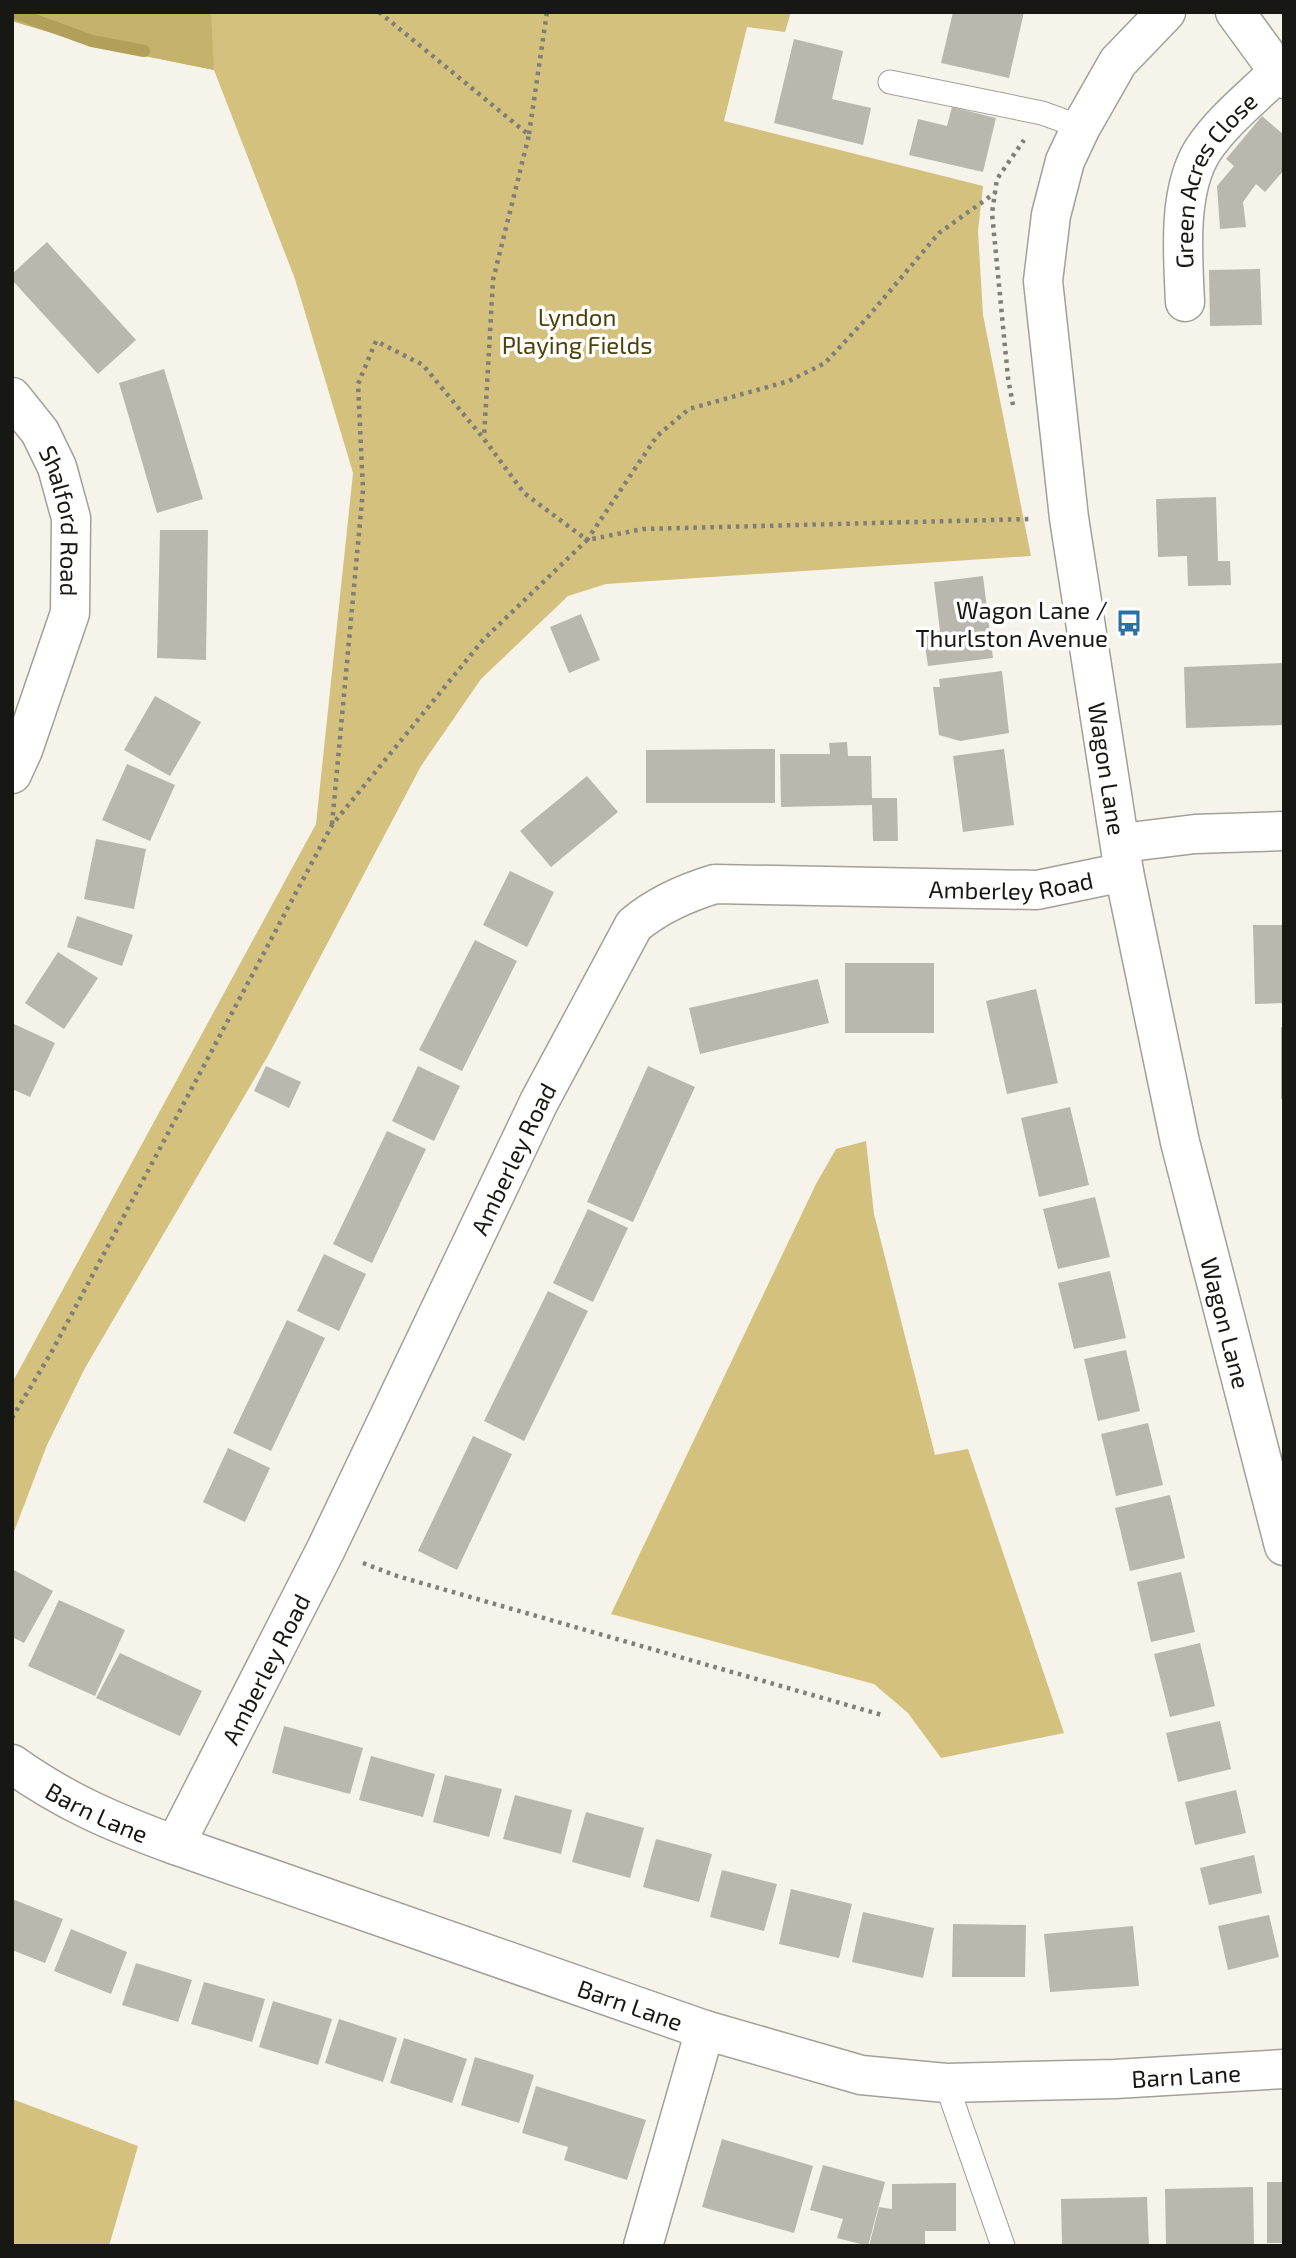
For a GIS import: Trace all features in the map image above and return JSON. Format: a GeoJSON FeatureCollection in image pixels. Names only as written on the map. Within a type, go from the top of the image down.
{"type":"FeatureCollection","features":[{"type":"Feature","properties":{"kind":"street","name":"Wagon Lane"},"geometry":{"type":"LineString","coordinates":[[1166,12],[1118,62],[1065,161],[1051,215],[1043,281],[1069,518],[1123,858],[1180,1142],[1275,1479],[1284,1546]]}},
{"type":"Feature","properties":{"kind":"street","name":"Green Acres Close"},"geometry":{"type":"LineString","coordinates":[[1185,302],[1182,238],[1188,189],[1202,151],[1222,127],[1281,76],[1235,12]]}},
{"type":"Feature","properties":{"kind":"street","name":"Shalford Road"},"geometry":{"type":"LineString","coordinates":[[12,397],[40,432],[57,467],[71,518],[71,545],[70,613],[23,750],[12,774]]}},
{"type":"Feature","properties":{"kind":"street","name":"Amberley Road"},"geometry":{"type":"LineString","coordinates":[[175,1845],[326,1549],[539,1102],[622,944],[645,915],[680,896],[715,884],[1037,890],[1195,834],[1284,831]]}},
{"type":"Feature","properties":{"kind":"street","name":"Barn Lane"},"geometry":{"type":"LineString","coordinates":[[12,1764],[36,1781],[100,1817],[175,1845],[705,2030],[861,2075],[946,2084],[1115,2079],[1284,2069]]}},
{"type":"Feature","properties":{"kind":"street"},"geometry":{"type":"LineString","coordinates":[[643,2246],[705,2030]]}},
{"type":"Feature","properties":{"kind":"lane"},"geometry":{"type":"LineString","coordinates":[[890,82],[1042,114],[1081,127]]}},
{"type":"Feature","properties":{"kind":"lane"},"geometry":{"type":"LineString","coordinates":[[946,2084],[1003,2246]]}},
{"type":"Feature","properties":{"kind":"path"},"geometry":{"type":"LineString","coordinates":[[379,12],[529,135]]}},
{"type":"Feature","properties":{"kind":"path"},"geometry":{"type":"LineString","coordinates":[[484,439],[493,280],[529,135],[547,12]]}},
{"type":"Feature","properties":{"kind":"path"},"geometry":{"type":"LineString","coordinates":[[12,1418],[51,1353],[332,825],[483,640],[587,540],[650,446],[667,427],[689,409],[789,381],[825,363],[939,233],[995,193]]}},
{"type":"Feature","properties":{"kind":"path"},"geometry":{"type":"LineString","coordinates":[[332,825],[363,491],[358,384],[376,341],[424,365],[524,492],[587,540],[643,529],[1069,518]]}},
{"type":"Feature","properties":{"kind":"path"},"geometry":{"type":"LineString","coordinates":[[326,1549],[397,1576],[882,1715]]}},
{"type":"Feature","properties":{"kind":"green space","name":"Lyndon Playing Fields"},"geometry":{"type":"Polygon","coordinates":[[[12,12],[791,12],[785,32],[747,27],[724,121],[983,186],[978,231],[983,315],[1031,556],[606,584],[568,596],[481,679],[421,766],[269,1054],[85,1368],[47,1445],[12,1537],[12,1383],[316,824],[353,473],[295,279],[214,70],[95,46],[12,21],[12,12]]]}},
{"type":"Feature","properties":{"kind":"green space"},"geometry":{"type":"Polygon","coordinates":[[[866,1141],[874,1214],[935,1455],[968,1449],[1064,1733],[941,1758],[908,1713],[874,1684],[611,1614],[816,1184],[836,1149],[866,1141]]]}},
{"type":"Feature","properties":{"kind":"green space"},"geometry":{"type":"Polygon","coordinates":[[[12,2099],[138,2146],[109,2246],[12,2246],[12,2099]]]}},
{"type":"Feature","properties":{"kind":"shaded area"},"geometry":{"type":"Polygon","coordinates":[[[12,12],[211,12],[214,70],[96,46],[12,21],[12,12]]]}},
{"type":"Feature","properties":{"kind":"building"},"geometry":{"type":"Polygon","coordinates":[[[953,12],[1024,12],[1009,78],[941,63],[953,12]]]}},
{"type":"Feature","properties":{"kind":"building"},"geometry":{"type":"Polygon","coordinates":[[[794,39],[843,51],[832,99],[871,108],[863,145],[774,123],[794,39]]]}},
{"type":"Feature","properties":{"kind":"building"},"geometry":{"type":"Polygon","coordinates":[[[952,107],[996,118],[983,172],[909,155],[918,119],[947,126],[952,107]]]}},
{"type":"Feature","properties":{"kind":"building"},"geometry":{"type":"Polygon","coordinates":[[[1262,116],[1284,135],[1284,170],[1265,192],[1256,184],[1243,202],[1246,227],[1220,229],[1217,186],[1234,166],[1226,159],[1262,116]]]}},
{"type":"Feature","properties":{"kind":"building"},"geometry":{"type":"Polygon","coordinates":[[[47,242],[136,340],[98,374],[12,280],[12,274],[47,242]]]}},
{"type":"Feature","properties":{"kind":"building"},"geometry":{"type":"Polygon","coordinates":[[[1260,269],[1262,325],[1210,326],[1209,270],[1260,269]]]}},
{"type":"Feature","properties":{"kind":"building"},"geometry":{"type":"Polygon","coordinates":[[[164,369],[203,499],[157,513],[119,383],[164,369]]]}},
{"type":"Feature","properties":{"kind":"building"},"geometry":{"type":"Polygon","coordinates":[[[1216,497],[1218,561],[1230,561],[1231,585],[1188,586],[1187,556],[1158,557],[1156,499],[1216,497]]]}},
{"type":"Feature","properties":{"kind":"building"},"geometry":{"type":"Polygon","coordinates":[[[160,530],[208,530],[206,660],[157,658],[160,530]]]}},
{"type":"Feature","properties":{"kind":"building"},"geometry":{"type":"Polygon","coordinates":[[[983,576],[993,658],[928,666],[923,633],[940,631],[934,582],[983,576]]]}},
{"type":"Feature","properties":{"kind":"building"},"geometry":{"type":"Polygon","coordinates":[[[581,614],[600,660],[569,673],[550,627],[581,614]]]}},
{"type":"Feature","properties":{"kind":"building"},"geometry":{"type":"Polygon","coordinates":[[[1284,663],[1284,725],[1186,728],[1184,667],[1284,663]]]}},
{"type":"Feature","properties":{"kind":"building"},"geometry":{"type":"Polygon","coordinates":[[[1002,671],[1009,733],[960,741],[939,735],[933,687],[940,687],[939,679],[1002,671]]]}},
{"type":"Feature","properties":{"kind":"building"},"geometry":{"type":"Polygon","coordinates":[[[155,696],[201,722],[170,776],[124,750],[155,696]]]}},
{"type":"Feature","properties":{"kind":"building"},"geometry":{"type":"Polygon","coordinates":[[[847,742],[848,756],[871,756],[872,798],[897,798],[898,841],[873,841],[872,805],[781,807],[780,754],[830,754],[829,743],[847,742]]]}},
{"type":"Feature","properties":{"kind":"building"},"geometry":{"type":"Polygon","coordinates":[[[775,749],[775,803],[646,803],[646,750],[775,749]]]}},
{"type":"Feature","properties":{"kind":"building"},"geometry":{"type":"Polygon","coordinates":[[[1004,749],[1014,825],[963,832],[953,756],[1004,749]]]}},
{"type":"Feature","properties":{"kind":"building"},"geometry":{"type":"Polygon","coordinates":[[[127,764],[175,785],[150,841],[102,820],[127,764]]]}},
{"type":"Feature","properties":{"kind":"building"},"geometry":{"type":"Polygon","coordinates":[[[587,776],[618,812],[551,867],[520,831],[587,776]]]}},
{"type":"Feature","properties":{"kind":"building"},"geometry":{"type":"Polygon","coordinates":[[[96,839],[146,849],[134,909],[84,899],[96,839]]]}},
{"type":"Feature","properties":{"kind":"building"},"geometry":{"type":"Polygon","coordinates":[[[510,871],[554,892],[527,947],[483,925],[510,871]]]}},
{"type":"Feature","properties":{"kind":"building"},"geometry":{"type":"Polygon","coordinates":[[[77,916],[133,935],[122,966],[67,947],[77,916]]]}},
{"type":"Feature","properties":{"kind":"building"},"geometry":{"type":"Polygon","coordinates":[[[1253,925],[1284,925],[1284,1003],[1255,1004],[1253,925]]]}},
{"type":"Feature","properties":{"kind":"building"},"geometry":{"type":"Polygon","coordinates":[[[475,940],[517,961],[462,1071],[419,1050],[475,940]]]}},
{"type":"Feature","properties":{"kind":"building"},"geometry":{"type":"Polygon","coordinates":[[[58,952],[98,978],[64,1029],[25,1003],[58,952]]]}},
{"type":"Feature","properties":{"kind":"building"},"geometry":{"type":"Polygon","coordinates":[[[845,963],[934,963],[934,1033],[845,1033],[845,963]]]}},
{"type":"Feature","properties":{"kind":"building"},"geometry":{"type":"Polygon","coordinates":[[[818,979],[829,1023],[700,1054],[689,1008],[818,979]]]}},
{"type":"Feature","properties":{"kind":"building"},"geometry":{"type":"Polygon","coordinates":[[[1036,989],[1058,1083],[1007,1094],[986,1001],[1036,989]]]}},
{"type":"Feature","properties":{"kind":"building"},"geometry":{"type":"Polygon","coordinates":[[[12,1023],[55,1043],[30,1097],[12,1089],[12,1023]]]}},
{"type":"Feature","properties":{"kind":"building"},"geometry":{"type":"Polygon","coordinates":[[[1281,1027],[1284,1027],[1284,1099],[1281,1099],[1281,1027]]]}},
{"type":"Feature","properties":{"kind":"building"},"geometry":{"type":"Polygon","coordinates":[[[266,1066],[301,1082],[289,1108],[254,1091],[266,1066]]]}},
{"type":"Feature","properties":{"kind":"building"},"geometry":{"type":"Polygon","coordinates":[[[418,1066],[460,1086],[434,1141],[392,1121],[418,1066]]]}},
{"type":"Feature","properties":{"kind":"building"},"geometry":{"type":"Polygon","coordinates":[[[648,1066],[695,1087],[633,1222],[587,1202],[648,1066]]]}},
{"type":"Feature","properties":{"kind":"building"},"geometry":{"type":"Polygon","coordinates":[[[1070,1107],[1089,1185],[1039,1197],[1021,1118],[1070,1107]]]}},
{"type":"Feature","properties":{"kind":"building"},"geometry":{"type":"Polygon","coordinates":[[[387,1131],[426,1149],[372,1263],[333,1244],[387,1131]]]}},
{"type":"Feature","properties":{"kind":"building"},"geometry":{"type":"Polygon","coordinates":[[[1095,1197],[1110,1257],[1058,1269],[1043,1209],[1095,1197]]]}},
{"type":"Feature","properties":{"kind":"building"},"geometry":{"type":"Polygon","coordinates":[[[588,1209],[628,1228],[593,1302],[553,1283],[588,1209]]]}},
{"type":"Feature","properties":{"kind":"building"},"geometry":{"type":"Polygon","coordinates":[[[324,1254],[366,1274],[339,1331],[297,1311],[324,1254]]]}},
{"type":"Feature","properties":{"kind":"building"},"geometry":{"type":"Polygon","coordinates":[[[1110,1271],[1126,1338],[1074,1349],[1058,1283],[1110,1271]]]}},
{"type":"Feature","properties":{"kind":"building"},"geometry":{"type":"Polygon","coordinates":[[[548,1291],[588,1311],[524,1441],[484,1421],[548,1291]]]}},
{"type":"Feature","properties":{"kind":"building"},"geometry":{"type":"Polygon","coordinates":[[[287,1320],[325,1338],[271,1451],[233,1433],[287,1320]]]}},
{"type":"Feature","properties":{"kind":"building"},"geometry":{"type":"Polygon","coordinates":[[[1126,1350],[1140,1411],[1098,1421],[1084,1359],[1126,1350]]]}},
{"type":"Feature","properties":{"kind":"building"},"geometry":{"type":"Polygon","coordinates":[[[1148,1423],[1163,1485],[1116,1496],[1101,1434],[1148,1423]]]}},
{"type":"Feature","properties":{"kind":"building"},"geometry":{"type":"Polygon","coordinates":[[[473,1436],[512,1454],[457,1570],[418,1551],[473,1436]]]}},
{"type":"Feature","properties":{"kind":"building"},"geometry":{"type":"Polygon","coordinates":[[[228,1448],[270,1468],[245,1522],[203,1502],[228,1448]]]}},
{"type":"Feature","properties":{"kind":"building"},"geometry":{"type":"Polygon","coordinates":[[[1170,1495],[1185,1558],[1130,1571],[1115,1508],[1170,1495]]]}},
{"type":"Feature","properties":{"kind":"building"},"geometry":{"type":"Polygon","coordinates":[[[12,1569],[53,1591],[24,1643],[12,1637],[12,1569]]]}},
{"type":"Feature","properties":{"kind":"building"},"geometry":{"type":"Polygon","coordinates":[[[1181,1572],[1195,1632],[1151,1642],[1137,1582],[1181,1572]]]}},
{"type":"Feature","properties":{"kind":"building"},"geometry":{"type":"Polygon","coordinates":[[[59,1600],[125,1630],[95,1696],[28,1666],[59,1600]]]}},
{"type":"Feature","properties":{"kind":"building"},"geometry":{"type":"Polygon","coordinates":[[[1200,1643],[1215,1706],[1170,1717],[1154,1654],[1200,1643]]]}},
{"type":"Feature","properties":{"kind":"building"},"geometry":{"type":"Polygon","coordinates":[[[120,1653],[202,1691],[180,1736],[96,1698],[120,1653]]]}},
{"type":"Feature","properties":{"kind":"building"},"geometry":{"type":"Polygon","coordinates":[[[1220,1721],[1231,1769],[1178,1782],[1166,1733],[1220,1721]]]}},
{"type":"Feature","properties":{"kind":"building"},"geometry":{"type":"Polygon","coordinates":[[[284,1726],[363,1748],[350,1794],[272,1773],[284,1726]]]}},
{"type":"Feature","properties":{"kind":"building"},"geometry":{"type":"Polygon","coordinates":[[[371,1756],[435,1774],[423,1817],[359,1800],[371,1756]]]}},
{"type":"Feature","properties":{"kind":"building"},"geometry":{"type":"Polygon","coordinates":[[[445,1775],[502,1789],[489,1837],[433,1822],[445,1775]]]}},
{"type":"Feature","properties":{"kind":"building"},"geometry":{"type":"Polygon","coordinates":[[[1236,1790],[1246,1833],[1195,1845],[1185,1802],[1236,1790]]]}},
{"type":"Feature","properties":{"kind":"building"},"geometry":{"type":"Polygon","coordinates":[[[515,1795],[572,1810],[561,1854],[503,1839],[515,1795]]]}},
{"type":"Feature","properties":{"kind":"building"},"geometry":{"type":"Polygon","coordinates":[[[586,1812],[644,1828],[630,1878],[572,1862],[586,1812]]]}},
{"type":"Feature","properties":{"kind":"building"},"geometry":{"type":"Polygon","coordinates":[[[656,1839],[712,1854],[699,1902],[643,1887],[656,1839]]]}},
{"type":"Feature","properties":{"kind":"building"},"geometry":{"type":"Polygon","coordinates":[[[1254,1855],[1262,1893],[1209,1905],[1200,1868],[1254,1855]]]}},
{"type":"Feature","properties":{"kind":"building"},"geometry":{"type":"Polygon","coordinates":[[[722,1870],[777,1884],[764,1931],[710,1917],[722,1870]]]}},
{"type":"Feature","properties":{"kind":"building"},"geometry":{"type":"Polygon","coordinates":[[[791,1889],[852,1904],[839,1958],[779,1944],[791,1889]]]}},
{"type":"Feature","properties":{"kind":"building"},"geometry":{"type":"Polygon","coordinates":[[[12,1899],[63,1919],[45,1963],[12,1950],[12,1899]]]}},
{"type":"Feature","properties":{"kind":"building"},"geometry":{"type":"Polygon","coordinates":[[[863,1912],[934,1928],[923,1978],[852,1962],[863,1912]]]}},
{"type":"Feature","properties":{"kind":"building"},"geometry":{"type":"Polygon","coordinates":[[[1269,1915],[1279,1957],[1228,1970],[1218,1926],[1269,1915]]]}},
{"type":"Feature","properties":{"kind":"building"},"geometry":{"type":"Polygon","coordinates":[[[953,1924],[1026,1925],[1025,1977],[952,1977],[953,1924]]]}},
{"type":"Feature","properties":{"kind":"building"},"geometry":{"type":"Polygon","coordinates":[[[1133,1926],[1139,1986],[1050,1992],[1044,1934],[1133,1926]]]}},
{"type":"Feature","properties":{"kind":"building"},"geometry":{"type":"Polygon","coordinates":[[[71,1929],[127,1952],[111,1994],[54,1971],[71,1929]]]}},
{"type":"Feature","properties":{"kind":"building"},"geometry":{"type":"Polygon","coordinates":[[[136,1963],[192,1980],[178,2022],[122,2005],[136,1963]]]}},
{"type":"Feature","properties":{"kind":"building"},"geometry":{"type":"Polygon","coordinates":[[[204,1982],[265,1999],[252,2042],[191,2024],[204,1982]]]}},
{"type":"Feature","properties":{"kind":"building"},"geometry":{"type":"Polygon","coordinates":[[[273,2001],[332,2019],[318,2065],[259,2047],[273,2001]]]}},
{"type":"Feature","properties":{"kind":"building"},"geometry":{"type":"Polygon","coordinates":[[[339,2019],[397,2038],[383,2082],[325,2063],[339,2019]]]}},
{"type":"Feature","properties":{"kind":"building"},"geometry":{"type":"Polygon","coordinates":[[[404,2038],[467,2059],[452,2103],[390,2083],[404,2038]]]}},
{"type":"Feature","properties":{"kind":"building"},"geometry":{"type":"Polygon","coordinates":[[[475,2057],[534,2075],[519,2123],[461,2105],[475,2057]]]}},
{"type":"Feature","properties":{"kind":"building"},"geometry":{"type":"Polygon","coordinates":[[[536,2086],[646,2120],[627,2180],[564,2160],[568,2147],[522,2133],[536,2086]]]}},
{"type":"Feature","properties":{"kind":"building"},"geometry":{"type":"Polygon","coordinates":[[[722,2139],[813,2166],[794,2233],[702,2207],[722,2139]]]}},
{"type":"Feature","properties":{"kind":"building"},"geometry":{"type":"Polygon","coordinates":[[[823,2165],[885,2182],[868,2246],[837,2238],[843,2219],[810,2210],[823,2165]]]}},
{"type":"Feature","properties":{"kind":"building"},"geometry":{"type":"Polygon","coordinates":[[[1267,2182],[1284,2182],[1284,2243],[1267,2243],[1267,2182]]]}},
{"type":"Feature","properties":{"kind":"building"},"geometry":{"type":"Polygon","coordinates":[[[956,2183],[956,2231],[925,2231],[925,2246],[869,2246],[879,2207],[892,2209],[892,2184],[956,2183]]]}},
{"type":"Feature","properties":{"kind":"building"},"geometry":{"type":"Polygon","coordinates":[[[1253,2187],[1254,2246],[1166,2246],[1165,2189],[1253,2187]]]}},
{"type":"Feature","properties":{"kind":"building"},"geometry":{"type":"Polygon","coordinates":[[[1147,2197],[1149,2246],[1062,2246],[1061,2199],[1147,2197]]]}},
{"type":"Feature","properties":{"kind":"waterway"},"geometry":{"type":"LineString","coordinates":[[12,12],[92,41],[144,51]]}},
{"type":"Feature","properties":{"kind":"place","name":"Wagon Lane / Thurlston Avenue"},"geometry":{"type":"Point","coordinates":[1129,623]}}]}
